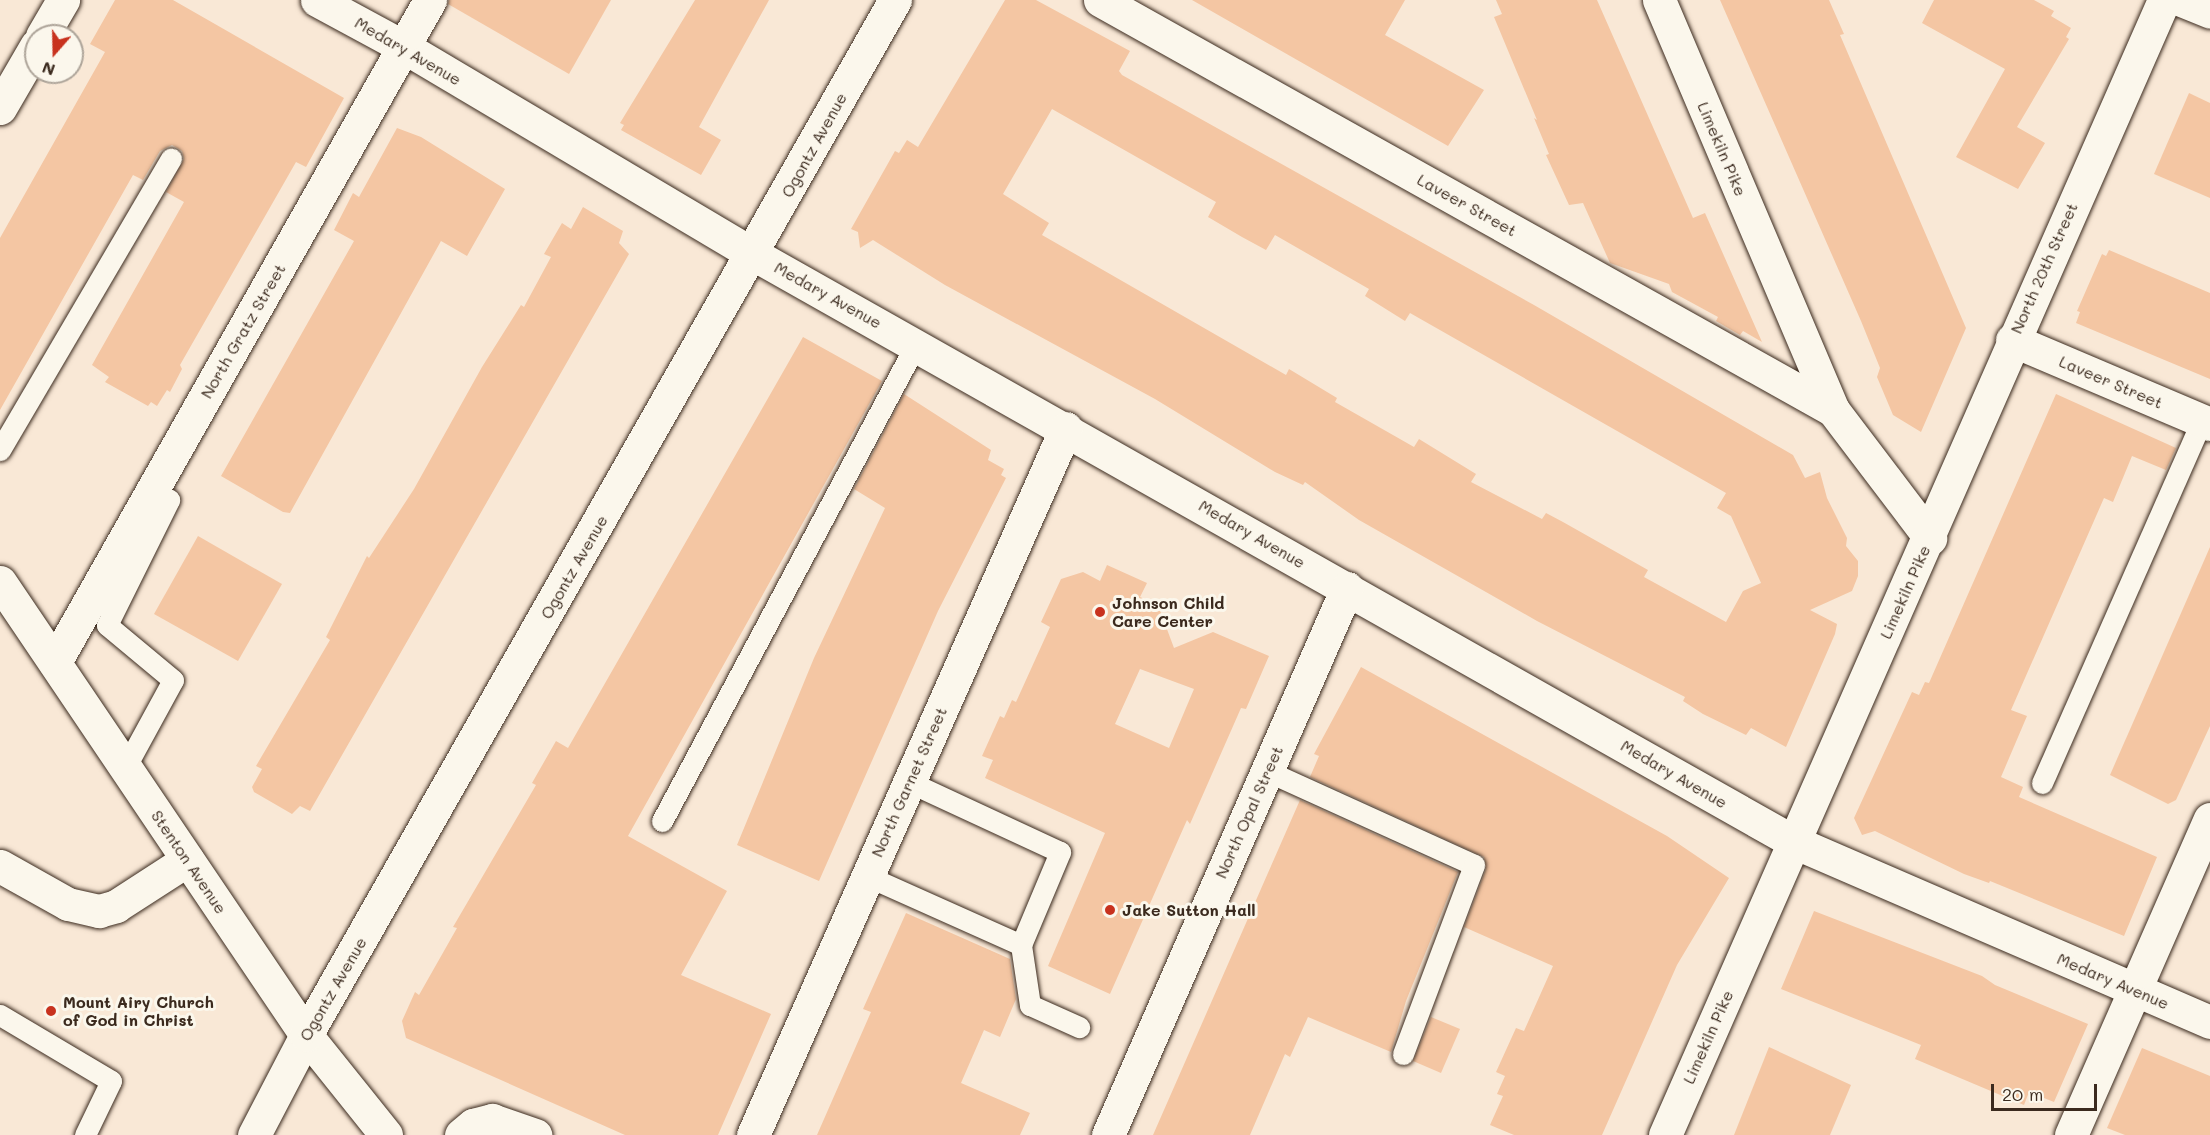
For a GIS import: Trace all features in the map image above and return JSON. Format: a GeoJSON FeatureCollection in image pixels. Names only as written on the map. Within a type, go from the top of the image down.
{"type":"FeatureCollection","features":[{"type":"Feature","properties":{"kind":"street"},"geometry":{"type":"LineString","coordinates":[[49,24],[63,0]]}},
{"type":"Feature","properties":{"kind":"street","name":"Medary Avenue"},"geometry":{"type":"LineString","coordinates":[[317,0],[404,47],[753,254],[1066,428],[1794,842],[2210,1022]]}},
{"type":"Feature","properties":{"kind":"street","name":"North Gratz Street"},"geometry":{"type":"LineString","coordinates":[[55,662],[430,0]]}},
{"type":"Feature","properties":{"kind":"street","name":"Ogontz Avenue"},"geometry":{"type":"LineString","coordinates":[[254,1135],[306,1035],[753,254],[895,0]]}},
{"type":"Feature","properties":{"kind":"street","name":"Laveer Street"},"geometry":{"type":"LineString","coordinates":[[1100,0],[1833,410]]}},
{"type":"Feature","properties":{"kind":"street","name":"Limekiln Pike"},"geometry":{"type":"LineString","coordinates":[[1659,0],[1833,410],[1930,538],[1665,1135]]}},
{"type":"Feature","properties":{"kind":"street","name":"North 20th Street"},"geometry":{"type":"LineString","coordinates":[[1930,538],[2012,340],[2164,0]]}},
{"type":"Feature","properties":{"kind":"street"},"geometry":{"type":"LineString","coordinates":[[2181,0],[2210,12]]}},
{"type":"Feature","properties":{"kind":"street"},"geometry":{"type":"LineString","coordinates":[[0,108],[24,67]]}},
{"type":"Feature","properties":{"kind":"street","name":"Laveer Street"},"geometry":{"type":"LineString","coordinates":[[2012,340],[2206,422]]}},
{"type":"Feature","properties":{"kind":"street","name":"North Garnet Street"},"geometry":{"type":"LineString","coordinates":[[753,1135],[1066,428]]}},
{"type":"Feature","properties":{"kind":"street","name":"Stenton Avenue"},"geometry":{"type":"LineString","coordinates":[[0,582],[306,1035],[386,1135]]}},
{"type":"Feature","properties":{"kind":"street","name":"North Opal Street"},"geometry":{"type":"LineString","coordinates":[[1108,1135],[1347,588]]}},
{"type":"Feature","properties":{"kind":"street"},"geometry":{"type":"LineString","coordinates":[[2071,1135],[2210,819]]}},
{"type":"Feature","properties":{"kind":"street"},"geometry":{"type":"LineString","coordinates":[[0,866],[68,904],[99,911],[116,906],[187,860]]}},
{"type":"Feature","properties":{"kind":"street"},"geometry":{"type":"LineString","coordinates":[[461,1135],[473,1125],[492,1120],[535,1135]]}},
{"type":"Feature","properties":{"kind":"lane"},"geometry":{"type":"LineString","coordinates":[[0,450],[171,158]]}},
{"type":"Feature","properties":{"kind":"lane"},"geometry":{"type":"LineString","coordinates":[[662,821],[916,344]]}},
{"type":"Feature","properties":{"kind":"lane"},"geometry":{"type":"LineString","coordinates":[[2042,783],[2206,422]]}},
{"type":"Feature","properties":{"kind":"lane"},"geometry":{"type":"LineString","coordinates":[[125,768],[173,680],[106,625],[169,500],[151,492]]}},
{"type":"Feature","properties":{"kind":"lane"},"geometry":{"type":"LineString","coordinates":[[1267,771],[1474,865],[1403,1054]]}},
{"type":"Feature","properties":{"kind":"lane"},"geometry":{"type":"LineString","coordinates":[[909,782],[1060,852],[1021,945],[1030,1005],[1079,1027]]}},
{"type":"Feature","properties":{"kind":"lane"},"geometry":{"type":"LineString","coordinates":[[867,876],[1021,945]]}},
{"type":"Feature","properties":{"kind":"lane"},"geometry":{"type":"LineString","coordinates":[[0,1015],[111,1081],[85,1135]]}},
{"type":"Feature","properties":{"kind":"building"},"geometry":{"type":"Polygon","coordinates":[[[115,0],[173,0],[344,98],[306,167],[296,162],[180,365],[182,369],[170,392],[167,390],[157,406],[151,402],[148,406],[105,382],[109,377],[92,365],[184,202],[166,192],[184,159],[182,151],[172,145],[160,151],[143,180],[133,175],[0,410],[0,238],[105,52],[90,44],[115,0]]]}},
{"type":"Feature","properties":{"kind":"building"},"geometry":{"type":"Polygon","coordinates":[[[449,0],[611,0],[569,74],[448,4],[449,0]]]}},
{"type":"Feature","properties":{"kind":"building"},"geometry":{"type":"Polygon","coordinates":[[[695,0],[769,0],[699,127],[721,140],[701,175],[621,130],[624,125],[620,123],[695,0]]]}},
{"type":"Feature","properties":{"kind":"building"},"geometry":{"type":"Polygon","coordinates":[[[1005,0],[1036,0],[1130,51],[1119,71],[1122,75],[1534,305],[1793,455],[1805,478],[1820,472],[1827,498],[1847,538],[1846,546],[1858,561],[1858,576],[1852,591],[1810,610],[1837,624],[1835,634],[1786,747],[1751,728],[1746,735],[1703,714],[1683,701],[1685,697],[1537,621],[1359,520],[1305,482],[1303,485],[1275,472],[1155,399],[945,285],[873,240],[860,248],[858,232],[851,229],[895,151],[899,153],[907,140],[918,147],[1005,0]],[[1052,109],[1003,194],[1049,223],[1042,235],[1286,375],[1289,369],[1337,398],[1335,402],[1414,447],[1419,439],[1476,474],[1471,482],[1542,519],[1546,513],[1563,522],[1648,570],[1644,577],[1726,622],[1743,591],[1761,583],[1731,516],[1717,508],[1726,493],[1410,313],[1405,321],[1365,296],[1369,289],[1275,235],[1266,250],[1242,237],[1208,217],[1216,202],[1052,109]]]}},
{"type":"Feature","properties":{"kind":"building"},"geometry":{"type":"Polygon","coordinates":[[[1192,0],[1405,0],[1385,35],[1484,90],[1448,146],[1192,0]]]}},
{"type":"Feature","properties":{"kind":"building"},"geometry":{"type":"Polygon","coordinates":[[[1496,0],[1597,0],[1693,218],[1705,213],[1762,342],[1743,331],[1740,335],[1716,321],[1718,317],[1672,292],[1669,284],[1610,263],[1583,203],[1569,205],[1546,155],[1549,154],[1534,118],[1537,120],[1494,17],[1502,14],[1496,0]]]}},
{"type":"Feature","properties":{"kind":"building"},"geometry":{"type":"Polygon","coordinates":[[[1720,0],[1829,0],[1844,34],[1840,35],[1966,328],[1921,432],[1893,415],[1877,377],[1880,368],[1861,321],[1720,0]]]}},
{"type":"Feature","properties":{"kind":"building"},"geometry":{"type":"Polygon","coordinates":[[[1934,0],[2034,0],[2054,11],[2051,16],[2071,28],[2066,37],[2069,39],[2017,127],[2045,143],[2018,189],[1956,157],[2005,69],[1922,23],[1934,0]]]}},
{"type":"Feature","properties":{"kind":"building"},"geometry":{"type":"Polygon","coordinates":[[[2189,93],[2210,103],[2210,198],[2154,174],[2189,93]]]}},
{"type":"Feature","properties":{"kind":"building"},"geometry":{"type":"Polygon","coordinates":[[[397,128],[421,137],[505,189],[467,256],[441,241],[290,513],[283,512],[221,476],[354,241],[334,230],[353,193],[359,197],[397,128]]]}},
{"type":"Feature","properties":{"kind":"building"},"geometry":{"type":"Polygon","coordinates":[[[583,207],[623,231],[619,243],[629,254],[310,811],[300,806],[292,814],[254,792],[252,787],[262,769],[256,766],[330,640],[326,637],[367,556],[369,558],[414,489],[482,367],[521,305],[524,307],[551,257],[544,254],[562,223],[571,229],[583,207]]]}},
{"type":"Feature","properties":{"kind":"building"},"geometry":{"type":"Polygon","coordinates":[[[2109,250],[2210,293],[2210,379],[2076,323],[2080,312],[2077,311],[2102,254],[2106,256],[2109,250]]]}},
{"type":"Feature","properties":{"kind":"building"},"geometry":{"type":"Polygon","coordinates":[[[803,337],[882,381],[628,836],[727,891],[681,975],[771,1014],[718,1135],[625,1135],[406,1038],[402,1021],[415,992],[419,995],[457,928],[453,927],[536,785],[532,783],[556,741],[568,748],[803,337]]]}},
{"type":"Feature","properties":{"kind":"building"},"geometry":{"type":"Polygon","coordinates":[[[904,394],[991,450],[988,460],[1004,469],[1001,475],[1006,478],[938,611],[819,881],[737,845],[814,658],[885,508],[854,489],[904,394]]]}},
{"type":"Feature","properties":{"kind":"building"},"geometry":{"type":"Polygon","coordinates":[[[2056,394],[2176,448],[2166,470],[2132,456],[2113,502],[2104,498],[2011,710],[2027,716],[2001,777],[2023,787],[2019,797],[2157,857],[2124,936],[1990,881],[1989,883],[1964,874],[1875,831],[1862,835],[1854,818],[1912,692],[1919,695],[1925,682],[1929,683],[2056,394]]]}},
{"type":"Feature","properties":{"kind":"building"},"geometry":{"type":"Polygon","coordinates":[[[198,536],[282,584],[238,661],[154,614],[198,536]]]}},
{"type":"Feature","properties":{"kind":"building"},"geometry":{"type":"Polygon","coordinates":[[[2210,547],[2210,726],[2176,800],[2168,804],[2110,775],[2210,547]]]}},
{"type":"Feature","properties":{"kind":"building"},"geometry":{"type":"Polygon","coordinates":[[[1107,565],[1147,583],[1140,597],[1158,605],[1174,648],[1213,632],[1269,656],[1246,709],[1241,708],[1190,824],[1187,820],[1110,994],[1048,966],[1105,833],[985,778],[993,760],[982,756],[1000,716],[1004,718],[1012,700],[1016,702],[1050,627],[1041,622],[1061,579],[1083,572],[1100,581],[1107,565]],[[1140,669],[1115,724],[1169,748],[1194,689],[1140,669]]]}},
{"type":"Feature","properties":{"kind":"building"},"geometry":{"type":"Polygon","coordinates":[[[1361,667],[1667,836],[1729,878],[1677,965],[1602,1135],[1514,1135],[1490,1125],[1503,1096],[1497,1094],[1505,1076],[1496,1072],[1516,1028],[1524,1031],[1553,966],[1464,927],[1486,869],[1484,857],[1310,777],[1319,756],[1314,754],[1361,667]]]}},
{"type":"Feature","properties":{"kind":"building"},"geometry":{"type":"Polygon","coordinates":[[[1300,800],[1458,872],[1406,1001],[1391,1052],[1308,1017],[1290,1057],[1285,1054],[1250,1135],[1153,1135],[1300,800]]]}},
{"type":"Feature","properties":{"kind":"building"},"geometry":{"type":"Polygon","coordinates":[[[1814,911],[1982,976],[1995,985],[2088,1024],[2054,1102],[2029,1092],[2024,1105],[1915,1059],[1921,1045],[1781,989],[1814,911]]]}},
{"type":"Feature","properties":{"kind":"building"},"geometry":{"type":"Polygon","coordinates":[[[906,913],[1010,959],[1016,999],[1000,1037],[984,1030],[961,1083],[1030,1113],[1020,1135],[817,1135],[871,1012],[863,1009],[906,913]]]}},
{"type":"Feature","properties":{"kind":"building"},"geometry":{"type":"Polygon","coordinates":[[[1431,1017],[1460,1029],[1441,1073],[1413,1061],[1431,1017]]]}},
{"type":"Feature","properties":{"kind":"building"},"geometry":{"type":"Polygon","coordinates":[[[1769,1047],[1851,1085],[1830,1135],[1734,1135],[1769,1047]]]}},
{"type":"Feature","properties":{"kind":"building"},"geometry":{"type":"Polygon","coordinates":[[[2142,1048],[2210,1076],[2210,1135],[2125,1135],[2107,1128],[2142,1048]]]}},
{"type":"Feature","properties":{"kind":"place","name":"Johnson Child Care Center"},"geometry":{"type":"Point","coordinates":[1100,612]}},
{"type":"Feature","properties":{"kind":"place","name":"Jake Sutton Hall"},"geometry":{"type":"Point","coordinates":[1110,910]}},
{"type":"Feature","properties":{"kind":"place","name":"Mount Airy Church of God in Christ"},"geometry":{"type":"Point","coordinates":[51,1011]}}]}
